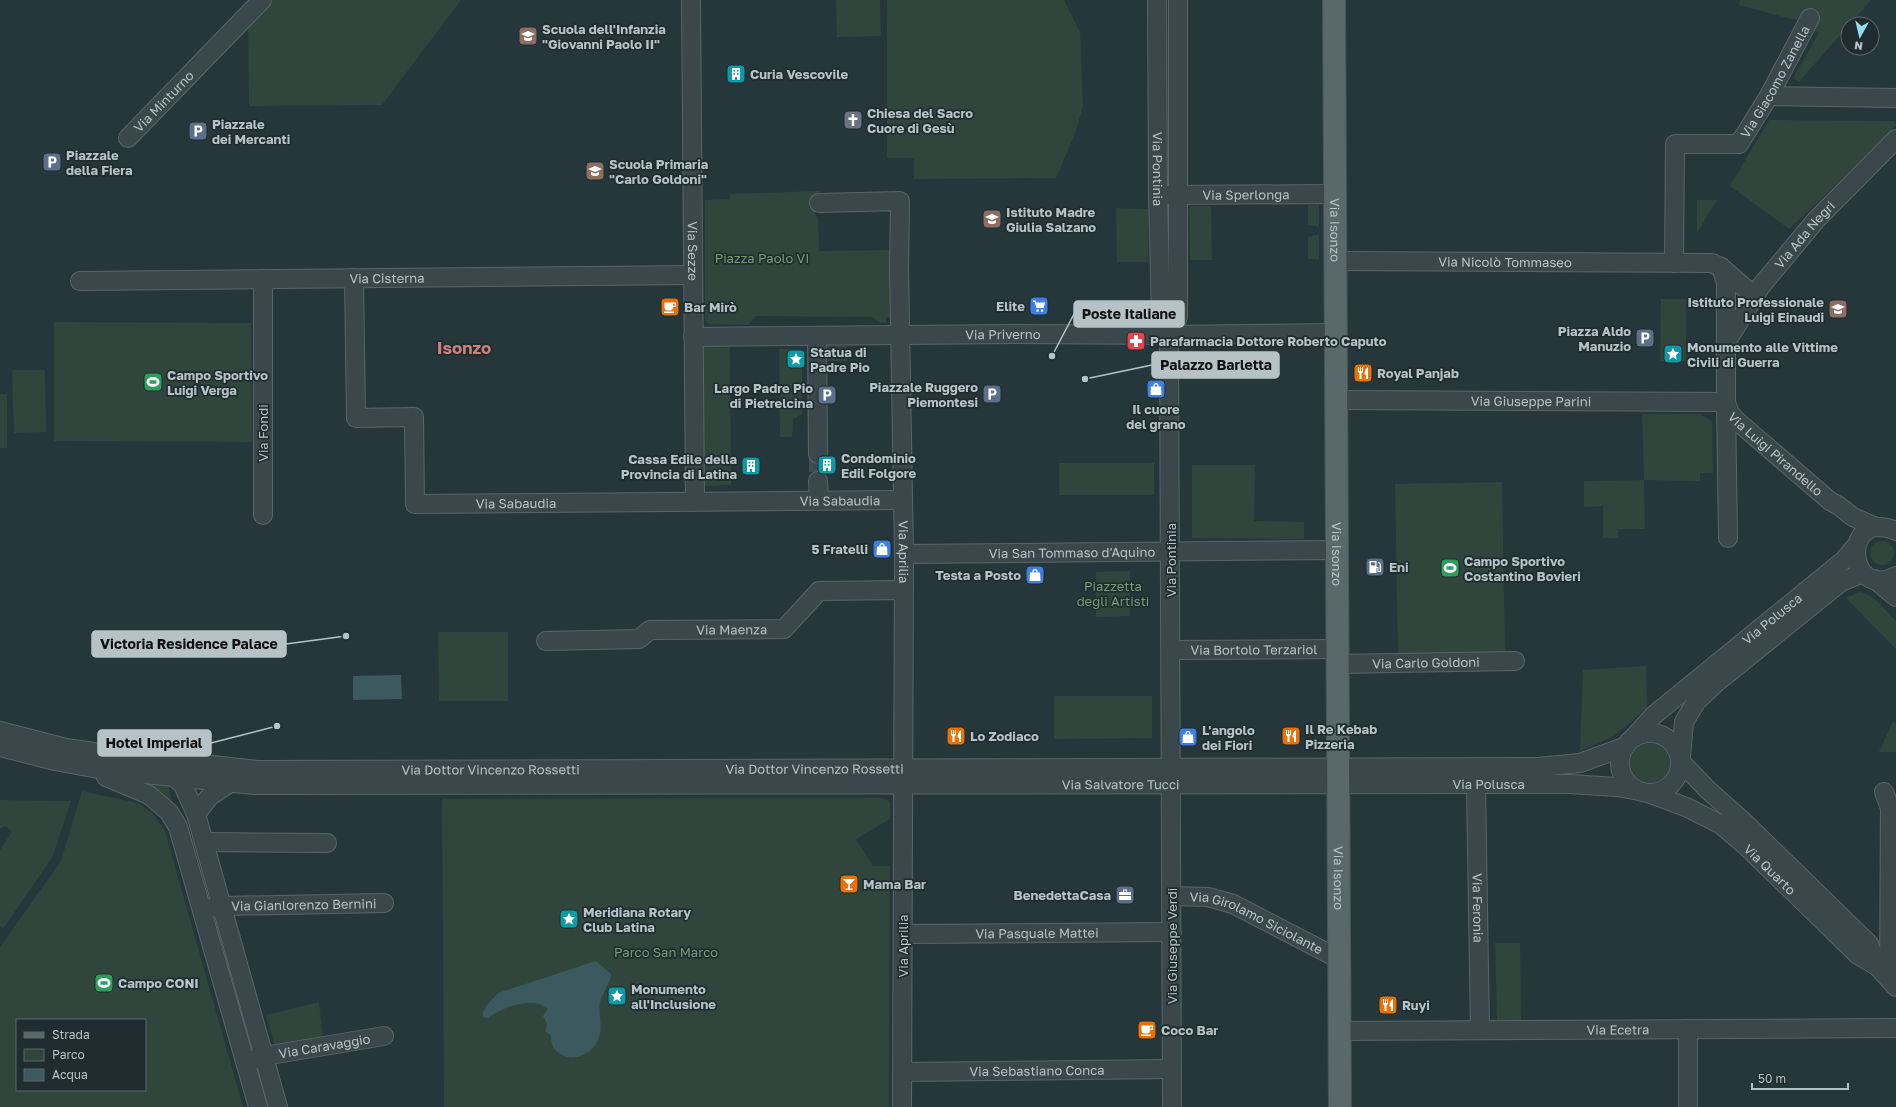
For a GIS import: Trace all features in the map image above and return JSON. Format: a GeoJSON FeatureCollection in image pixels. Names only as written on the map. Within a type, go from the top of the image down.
{"type":"FeatureCollection","features":[{"type":"Feature","properties":{"kind":"main road","name":"Via Isonzo"},"geometry":{"type":"LineString","coordinates":[[1334,0],[1340,1107]]}},
{"type":"Feature","properties":{"kind":"street","name":"Via Minturno"},"geometry":{"type":"LineString","coordinates":[[199,64],[201,44],[246,0]]}},
{"type":"Feature","properties":{"kind":"street","name":"Via Minturno"},"geometry":{"type":"LineString","coordinates":[[128,138],[262,0]]}},
{"type":"Feature","properties":{"kind":"street","name":"Via Sezze"},"geometry":{"type":"LineString","coordinates":[[691,0],[695,501]]}},
{"type":"Feature","properties":{"kind":"street","name":"Via Pontinia"},"geometry":{"type":"LineString","coordinates":[[1157,0],[1158,195],[1161,318],[1169,336],[1171,776]]}},
{"type":"Feature","properties":{"kind":"street","name":"Via Pontinia"},"geometry":{"type":"LineString","coordinates":[[1169,336],[1178,317],[1178,0]]}},
{"type":"Feature","properties":{"kind":"street","name":"Via Giacomo Zanella"},"geometry":{"type":"LineString","coordinates":[[1674,263],[1675,144],[1739,144],[1769,96],[1810,18]]}},
{"type":"Feature","properties":{"kind":"street"},"geometry":{"type":"LineString","coordinates":[[1769,96],[1896,98]]}},
{"type":"Feature","properties":{"kind":"street","name":"Via Ada Negri"},"geometry":{"type":"LineString","coordinates":[[1727,341],[1754,296],[1816,220],[1896,139]]}},
{"type":"Feature","properties":{"kind":"street","name":"Via Sperlonga"},"geometry":{"type":"LineString","coordinates":[[1158,195],[1335,194]]}},
{"type":"Feature","properties":{"kind":"street"},"geometry":{"type":"LineString","coordinates":[[819,203],[900,201],[900,335]]}},
{"type":"Feature","properties":{"kind":"street","name":"Via Nicolò Tommaseo"},"geometry":{"type":"LineString","coordinates":[[1336,261],[1674,263]]}},
{"type":"Feature","properties":{"kind":"street"},"geometry":{"type":"LineString","coordinates":[[1674,263],[1712,263],[1721,267],[1754,296]]}},
{"type":"Feature","properties":{"kind":"street"},"geometry":{"type":"LineString","coordinates":[[1721,267],[1726,283],[1728,538]]}},
{"type":"Feature","properties":{"kind":"street","name":"Via Cisterna"},"geometry":{"type":"LineString","coordinates":[[80,281],[693,275]]}},
{"type":"Feature","properties":{"kind":"street","name":"Via Sabaudia"},"geometry":{"type":"LineString","coordinates":[[354,278],[356,418],[414,417],[415,504],[903,500]]}},
{"type":"Feature","properties":{"kind":"street","name":"Via Fondi"},"geometry":{"type":"LineString","coordinates":[[263,279],[263,515]]}},
{"type":"Feature","properties":{"kind":"street","name":"Via Priverno"},"geometry":{"type":"LineString","coordinates":[[693,337],[900,335],[1169,336],[1336,333]]}},
{"type":"Feature","properties":{"kind":"street","name":"Via Aprilia"},"geometry":{"type":"LineString","coordinates":[[900,335],[904,554],[902,1107]]}},
{"type":"Feature","properties":{"kind":"street"},"geometry":{"type":"LineString","coordinates":[[817,336],[818,454]]}},
{"type":"Feature","properties":{"kind":"street","name":"Via Giuseppe Parini"},"geometry":{"type":"LineString","coordinates":[[1337,400],[1726,402]]}},
{"type":"Feature","properties":{"kind":"street","name":"Via Luigi Pirandello"},"geometry":{"type":"LineString","coordinates":[[1726,402],[1730,413],[1737,421],[1830,501],[1853,517],[1889,526]]}},
{"type":"Feature","properties":{"kind":"street"},"geometry":{"type":"LineString","coordinates":[[818,481],[819,500]]}},
{"type":"Feature","properties":{"kind":"street","name":"Via Luigi Pirandello"},"geometry":{"type":"LineString","coordinates":[[1830,501],[1857,543]]}},
{"type":"Feature","properties":{"kind":"street","name":"Via Polusca"},"geometry":{"type":"LineString","coordinates":[[1338,777],[1562,766],[1587,761],[1629,742],[1654,715],[1844,560],[1863,534],[1889,526]]}},
{"type":"Feature","properties":{"kind":"street"},"geometry":{"type":"LineString","coordinates":[[1857,543],[1856,561],[1868,576],[1896,597]]}},
{"type":"Feature","properties":{"kind":"street","name":"Via San Tommaso d'Aquino"},"geometry":{"type":"LineString","coordinates":[[904,554],[1336,550]]}},
{"type":"Feature","properties":{"kind":"street","name":"Via Polusca"},"geometry":{"type":"LineString","coordinates":[[1681,760],[1684,722],[1696,702],[1722,678],[1841,582],[1868,576],[1882,580],[1896,576]]}},
{"type":"Feature","properties":{"kind":"street","name":"Via Maenza"},"geometry":{"type":"LineString","coordinates":[[546,641],[639,639],[650,630],[784,629],[819,591],[904,590]]}},
{"type":"Feature","properties":{"kind":"street","name":"Via Bortolo Terzariol"},"geometry":{"type":"LineString","coordinates":[[1171,650],[1337,656]]}},
{"type":"Feature","properties":{"kind":"street","name":"Via Carlo Goldoni"},"geometry":{"type":"LineString","coordinates":[[1337,656],[1515,661]]}},
{"type":"Feature","properties":{"kind":"street","name":"Via Dottor Vincenzo Rossetti"},"geometry":{"type":"LineString","coordinates":[[0,731],[73,749],[230,783],[280,785],[903,777]]}},
{"type":"Feature","properties":{"kind":"street"},"geometry":{"type":"LineString","coordinates":[[1653,732],[1663,735],[1671,740],[1677,748],[1681,760],[1680,772],[1675,781],[1668,788],[1658,792],[1644,792],[1632,787],[1621,773],[1620,755],[1629,742],[1643,733],[1653,732]]}},
{"type":"Feature","properties":{"kind":"street","name":"Via Dottor Vincenzo Rossetti"},"geometry":{"type":"LineString","coordinates":[[0,747],[86,767],[174,770],[903,777]]}},
{"type":"Feature","properties":{"kind":"street","name":"Via Quarto"},"geometry":{"type":"LineString","coordinates":[[1681,760],[1708,790],[1744,822],[1869,944],[1888,978]]}},
{"type":"Feature","properties":{"kind":"street"},"geometry":{"type":"LineString","coordinates":[[86,767],[149,794],[169,812],[178,827],[258,1107]]}},
{"type":"Feature","properties":{"kind":"street"},"geometry":{"type":"LineString","coordinates":[[174,770],[183,785],[196,814],[278,1107]]}},
{"type":"Feature","properties":{"kind":"street"},"geometry":{"type":"LineString","coordinates":[[174,770],[174,789],[179,817],[178,827]]}},
{"type":"Feature","properties":{"kind":"street","name":"Via Giuseppe Verdi"},"geometry":{"type":"LineString","coordinates":[[1171,776],[1172,1107]]}},
{"type":"Feature","properties":{"kind":"street","name":"Via Salvatore Tucci"},"geometry":{"type":"LineString","coordinates":[[903,777],[1338,777]]}},
{"type":"Feature","properties":{"kind":"street","name":"Via Polusca"},"geometry":{"type":"LineString","coordinates":[[1338,777],[1476,785],[1569,784],[1617,787],[1644,792]]}},
{"type":"Feature","properties":{"kind":"street"},"geometry":{"type":"LineString","coordinates":[[196,814],[210,796],[230,783]]}},
{"type":"Feature","properties":{"kind":"street","name":"Via Feronia"},"geometry":{"type":"LineString","coordinates":[[1476,785],[1480,1030]]}},
{"type":"Feature","properties":{"kind":"street","name":"Via Quarto"},"geometry":{"type":"LineString","coordinates":[[1644,792],[1686,807],[1720,824],[1747,847],[1858,955],[1888,978]]}},
{"type":"Feature","properties":{"kind":"street"},"geometry":{"type":"LineString","coordinates":[[1884,792],[1890,808],[1888,978]]}},
{"type":"Feature","properties":{"kind":"street"},"geometry":{"type":"LineString","coordinates":[[204,842],[327,844]]}},
{"type":"Feature","properties":{"kind":"street","name":"Via Girolamo Siciolante"},"geometry":{"type":"LineString","coordinates":[[1171,896],[1208,897],[1233,904],[1339,959]]}},
{"type":"Feature","properties":{"kind":"street","name":"Via Gianlorenzo Bernini"},"geometry":{"type":"LineString","coordinates":[[201,910],[222,906],[384,904]]}},
{"type":"Feature","properties":{"kind":"street","name":"Via Pasquale Mattei"},"geometry":{"type":"LineString","coordinates":[[902,934],[1172,932]]}},
{"type":"Feature","properties":{"kind":"street","name":"Via Ecetra"},"geometry":{"type":"LineString","coordinates":[[1340,1031],[1896,1028]]}},
{"type":"Feature","properties":{"kind":"street"},"geometry":{"type":"LineString","coordinates":[[1688,1030],[1688,1107]]}},
{"type":"Feature","properties":{"kind":"street","name":"Via Caravaggio"},"geometry":{"type":"LineString","coordinates":[[245,1063],[264,1056],[384,1036]]}},
{"type":"Feature","properties":{"kind":"street","name":"Via Sebastiano Conca"},"geometry":{"type":"LineString","coordinates":[[902,1072],[1172,1069]]}},
{"type":"Feature","properties":{"kind":"green space"},"geometry":{"type":"Polygon","coordinates":[[[272,0],[461,0],[382,105],[249,106],[248,25],[272,0]]]}},
{"type":"Feature","properties":{"kind":"green space"},"geometry":{"type":"Polygon","coordinates":[[[836,0],[880,0],[881,36],[837,37],[836,0]]]}},
{"type":"Feature","properties":{"kind":"green space"},"geometry":{"type":"Polygon","coordinates":[[[887,0],[1064,0],[1080,32],[1083,107],[1074,136],[1056,178],[914,179],[914,158],[887,158],[887,0]]]}},
{"type":"Feature","properties":{"kind":"green space"},"geometry":{"type":"Polygon","coordinates":[[[1740,0],[1871,0],[1857,16],[1840,16],[1840,35],[1799,82],[1793,78],[1819,33],[1799,21],[1739,5],[1740,0]]]}},
{"type":"Feature","properties":{"kind":"green space"},"geometry":{"type":"Polygon","coordinates":[[[1769,120],[1894,121],[1896,125],[1878,145],[1789,229],[1730,186],[1769,120]]]}},
{"type":"Feature","properties":{"kind":"green space","name":"Piazza Paolo VI"},"geometry":{"type":"Polygon","coordinates":[[[819,191],[819,196],[815,197],[815,216],[818,217],[819,251],[890,250],[892,253],[891,317],[886,317],[886,323],[880,323],[872,317],[756,316],[748,325],[709,324],[705,320],[705,200],[730,199],[730,194],[819,191]]]}},
{"type":"Feature","properties":{"kind":"green space"},"geometry":{"type":"Polygon","coordinates":[[[1697,200],[1717,200],[1697,233],[1697,200]]]}},
{"type":"Feature","properties":{"kind":"green space"},"geometry":{"type":"Polygon","coordinates":[[[1308,205],[1319,205],[1319,227],[1308,225],[1308,205]]]}},
{"type":"Feature","properties":{"kind":"green space"},"geometry":{"type":"Polygon","coordinates":[[[1191,206],[1211,206],[1212,260],[1190,260],[1189,208],[1191,206]]]}},
{"type":"Feature","properties":{"kind":"green space"},"geometry":{"type":"Polygon","coordinates":[[[1116,208],[1148,209],[1148,262],[1117,262],[1116,208]]]}},
{"type":"Feature","properties":{"kind":"green space"},"geometry":{"type":"Polygon","coordinates":[[[1319,234],[1319,259],[1308,259],[1308,237],[1319,234]]]}},
{"type":"Feature","properties":{"kind":"green space"},"geometry":{"type":"Polygon","coordinates":[[[1661,299],[1686,299],[1686,361],[1660,361],[1661,299]]]}},
{"type":"Feature","properties":{"kind":"green space","name":"Campo Sportivo Luigi Verga"},"geometry":{"type":"Polygon","coordinates":[[[54,322],[251,323],[252,442],[54,441],[54,322]]]}},
{"type":"Feature","properties":{"kind":"green space"},"geometry":{"type":"Polygon","coordinates":[[[730,345],[731,485],[704,486],[703,346],[730,345]]]}},
{"type":"Feature","properties":{"kind":"green space"},"geometry":{"type":"Polygon","coordinates":[[[824,346],[847,346],[847,361],[824,361],[824,346]]]}},
{"type":"Feature","properties":{"kind":"green space"},"geometry":{"type":"Polygon","coordinates":[[[779,349],[802,349],[802,414],[793,419],[792,437],[780,437],[779,349]]]}},
{"type":"Feature","properties":{"kind":"green space"},"geometry":{"type":"Polygon","coordinates":[[[12,370],[45,370],[46,432],[14,433],[12,370]]]}},
{"type":"Feature","properties":{"kind":"green space"},"geometry":{"type":"Polygon","coordinates":[[[0,394],[7,394],[7,448],[0,448],[0,394]]]}},
{"type":"Feature","properties":{"kind":"green space"},"geometry":{"type":"Polygon","coordinates":[[[1642,414],[1700,414],[1712,421],[1713,473],[1700,473],[1700,481],[1644,480],[1642,414]]]}},
{"type":"Feature","properties":{"kind":"green space"},"geometry":{"type":"Polygon","coordinates":[[[1059,463],[1154,463],[1154,495],[1059,495],[1059,463]]]}},
{"type":"Feature","properties":{"kind":"green space"},"geometry":{"type":"Polygon","coordinates":[[[1192,465],[1255,465],[1254,521],[1304,522],[1304,539],[1192,538],[1192,465]]]}},
{"type":"Feature","properties":{"kind":"green space"},"geometry":{"type":"Polygon","coordinates":[[[1644,480],[1645,529],[1618,529],[1618,538],[1603,538],[1603,506],[1584,507],[1584,481],[1644,480]]]}},
{"type":"Feature","properties":{"kind":"green space","name":"Campo Sportivo Costantino Bovieri"},"geometry":{"type":"Polygon","coordinates":[[[1502,482],[1505,653],[1398,655],[1395,484],[1502,482]]]}},
{"type":"Feature","properties":{"kind":"green space"},"geometry":{"type":"Polygon","coordinates":[[[1882,541],[1891,544],[1894,553],[1891,562],[1882,565],[1873,562],[1870,553],[1873,544],[1882,541]]]}},
{"type":"Feature","properties":{"kind":"green space","name":"Piazzetta degli Artisti"},"geometry":{"type":"Polygon","coordinates":[[[1130,571],[1130,616],[1096,617],[1096,572],[1130,571]]]}},
{"type":"Feature","properties":{"kind":"green space"},"geometry":{"type":"Polygon","coordinates":[[[1859,592],[1870,596],[1896,621],[1896,649],[1846,598],[1859,592]]]}},
{"type":"Feature","properties":{"kind":"green space"},"geometry":{"type":"Polygon","coordinates":[[[438,632],[508,632],[508,701],[439,701],[438,632]]]}},
{"type":"Feature","properties":{"kind":"green space"},"geometry":{"type":"Polygon","coordinates":[[[1646,666],[1647,708],[1614,736],[1580,751],[1583,670],[1646,666]]]}},
{"type":"Feature","properties":{"kind":"green space"},"geometry":{"type":"Polygon","coordinates":[[[1054,696],[1152,696],[1152,738],[1054,739],[1054,696]]]}},
{"type":"Feature","properties":{"kind":"green space"},"geometry":{"type":"Polygon","coordinates":[[[1893,721],[1896,724],[1896,752],[1879,752],[1893,721]]]}},
{"type":"Feature","properties":{"kind":"green space"},"geometry":{"type":"Polygon","coordinates":[[[1654,743],[1661,746],[1667,752],[1670,763],[1669,771],[1661,780],[1654,783],[1646,783],[1639,780],[1631,771],[1630,759],[1633,752],[1642,744],[1654,743]]]}},
{"type":"Feature","properties":{"kind":"green space"},"geometry":{"type":"Polygon","coordinates":[[[150,784],[168,786],[173,804],[148,790],[150,784]]]}},
{"type":"Feature","properties":{"kind":"green space","name":"Campo CONI"},"geometry":{"type":"Polygon","coordinates":[[[82,791],[138,803],[153,814],[165,831],[243,1107],[0,1107],[0,947],[61,861],[82,791]]]}},
{"type":"Feature","properties":{"kind":"green space","name":"Parco San Marco"},"geometry":{"type":"Polygon","coordinates":[[[442,799],[887,799],[890,802],[890,819],[856,839],[873,866],[890,866],[889,1107],[444,1107],[442,799]]]}},
{"type":"Feature","properties":{"kind":"green space"},"geometry":{"type":"Polygon","coordinates":[[[0,800],[71,801],[53,856],[3,929],[0,926],[0,850],[12,832],[6,826],[0,828],[0,800]]]}},
{"type":"Feature","properties":{"kind":"green space"},"geometry":{"type":"Polygon","coordinates":[[[1495,943],[1520,943],[1521,1020],[1497,1020],[1495,943]]]}},
{"type":"Feature","properties":{"kind":"green space"},"geometry":{"type":"Polygon","coordinates":[[[319,1002],[323,1039],[275,1046],[266,1015],[319,1002]]]}},
{"type":"Feature","properties":{"kind":"water"},"geometry":{"type":"Polygon","coordinates":[[[401,675],[402,699],[353,700],[353,676],[401,675]]]}},
{"type":"Feature","properties":{"kind":"water"},"geometry":{"type":"Polygon","coordinates":[[[596,961],[611,974],[610,980],[600,1002],[600,1029],[598,1039],[591,1050],[585,1054],[566,1057],[554,1048],[551,1036],[545,1031],[547,1024],[543,1016],[548,1009],[539,1004],[527,1003],[515,1005],[488,1018],[483,1017],[486,1006],[498,993],[596,961]]]}},
{"type":"Feature","properties":{"kind":"tunnel"},"geometry":{"type":"LineString","coordinates":[[818,454],[818,481]]}},
{"type":"Feature","properties":{"kind":"place","name":"Scuola dell'Infanzia \"Giovanni Paolo II\""},"geometry":{"type":"Point","coordinates":[528,36]}},
{"type":"Feature","properties":{"kind":"place","name":"Curia Vescovile"},"geometry":{"type":"Point","coordinates":[736,74]}},
{"type":"Feature","properties":{"kind":"place","name":"Chiesa del Sacro Cuore di Gesù"},"geometry":{"type":"Point","coordinates":[853,120]}},
{"type":"Feature","properties":{"kind":"place","name":"Piazzale dei Mercanti"},"geometry":{"type":"Point","coordinates":[198,131]}},
{"type":"Feature","properties":{"kind":"place","name":"Piazzale della Fiera"},"geometry":{"type":"Point","coordinates":[52,162]}},
{"type":"Feature","properties":{"kind":"place","name":"Scuola Primaria \"Carlo Goldoni\""},"geometry":{"type":"Point","coordinates":[595,171]}},
{"type":"Feature","properties":{"kind":"place","name":"Istituto Madre Giulia Salzano"},"geometry":{"type":"Point","coordinates":[992,219]}},
{"type":"Feature","properties":{"kind":"place","name":"Elite"},"geometry":{"type":"Point","coordinates":[1039,306]}},
{"type":"Feature","properties":{"kind":"place","name":"Bar Mirò"},"geometry":{"type":"Point","coordinates":[670,307]}},
{"type":"Feature","properties":{"kind":"place","name":"Istituto Professionale Luigi Einaudi"},"geometry":{"type":"Point","coordinates":[1838,309]}},
{"type":"Feature","properties":{"kind":"place","name":"Piazza Aldo Manuzio"},"geometry":{"type":"Point","coordinates":[1645,338]}},
{"type":"Feature","properties":{"kind":"place","name":"Parafarmacia Dottore Roberto Caputo"},"geometry":{"type":"Point","coordinates":[1136,341]}},
{"type":"Feature","properties":{"kind":"place","name":"Monumento alle Vittime Civili di Guerra"},"geometry":{"type":"Point","coordinates":[1673,354]}},
{"type":"Feature","properties":{"kind":"place","name":"Poste Italiane"},"geometry":{"type":"Point","coordinates":[1052,356]}},
{"type":"Feature","properties":{"kind":"place","name":"Statua di Padre Pio"},"geometry":{"type":"Point","coordinates":[796,359]}},
{"type":"Feature","properties":{"kind":"place","name":"Royal Panjab"},"geometry":{"type":"Point","coordinates":[1363,373]}},
{"type":"Feature","properties":{"kind":"place","name":"Palazzo Barletta"},"geometry":{"type":"Point","coordinates":[1085,379]}},
{"type":"Feature","properties":{"kind":"place","name":"Campo Sportivo Luigi Verga"},"geometry":{"type":"Point","coordinates":[153,382]}},
{"type":"Feature","properties":{"kind":"place","name":"Il cuore del grano"},"geometry":{"type":"Point","coordinates":[1156,389]}},
{"type":"Feature","properties":{"kind":"place","name":"Piazzale Ruggero Piemontesi"},"geometry":{"type":"Point","coordinates":[992,394]}},
{"type":"Feature","properties":{"kind":"place","name":"Largo Padre Pio di Pietrelcina"},"geometry":{"type":"Point","coordinates":[827,395]}},
{"type":"Feature","properties":{"kind":"place","name":"Condominio Edil Folgore"},"geometry":{"type":"Point","coordinates":[827,465]}},
{"type":"Feature","properties":{"kind":"place","name":"Cassa Edile della Provincia di Latina"},"geometry":{"type":"Point","coordinates":[751,466]}},
{"type":"Feature","properties":{"kind":"place","name":"5 Fratelli"},"geometry":{"type":"Point","coordinates":[882,549]}},
{"type":"Feature","properties":{"kind":"place","name":"Eni"},"geometry":{"type":"Point","coordinates":[1375,567]}},
{"type":"Feature","properties":{"kind":"place","name":"Campo Sportivo Costantino Bovieri"},"geometry":{"type":"Point","coordinates":[1450,568]}},
{"type":"Feature","properties":{"kind":"place","name":"Testa a Posto"},"geometry":{"type":"Point","coordinates":[1035,575]}},
{"type":"Feature","properties":{"kind":"place","name":"Victoria Residence Palace"},"geometry":{"type":"Point","coordinates":[346,636]}},
{"type":"Feature","properties":{"kind":"place","name":"Hotel Imperial"},"geometry":{"type":"Point","coordinates":[277,726]}},
{"type":"Feature","properties":{"kind":"place","name":"Lo Zodiaco"},"geometry":{"type":"Point","coordinates":[956,736]}},
{"type":"Feature","properties":{"kind":"place","name":"Il Re Kebab Pizzeria"},"geometry":{"type":"Point","coordinates":[1291,736]}},
{"type":"Feature","properties":{"kind":"place","name":"L'angolo dei Fiori"},"geometry":{"type":"Point","coordinates":[1188,737]}},
{"type":"Feature","properties":{"kind":"place","name":"Mama Bar"},"geometry":{"type":"Point","coordinates":[849,884]}},
{"type":"Feature","properties":{"kind":"place","name":"BenedettaCasa"},"geometry":{"type":"Point","coordinates":[1125,895]}},
{"type":"Feature","properties":{"kind":"place","name":"Meridiana Rotary Club Latina"},"geometry":{"type":"Point","coordinates":[569,919]}},
{"type":"Feature","properties":{"kind":"place","name":"Campo CONI"},"geometry":{"type":"Point","coordinates":[104,983]}},
{"type":"Feature","properties":{"kind":"place","name":"Monumento all'Inclusione"},"geometry":{"type":"Point","coordinates":[617,996]}},
{"type":"Feature","properties":{"kind":"place","name":"Ruyi"},"geometry":{"type":"Point","coordinates":[1388,1005]}},
{"type":"Feature","properties":{"kind":"place","name":"Coco Bar"},"geometry":{"type":"Point","coordinates":[1147,1030]}},
{"type":"Feature","properties":{"kind":"district","name":"Isonzo"},"geometry":{"type":"Point","coordinates":[464,348]}}]}
